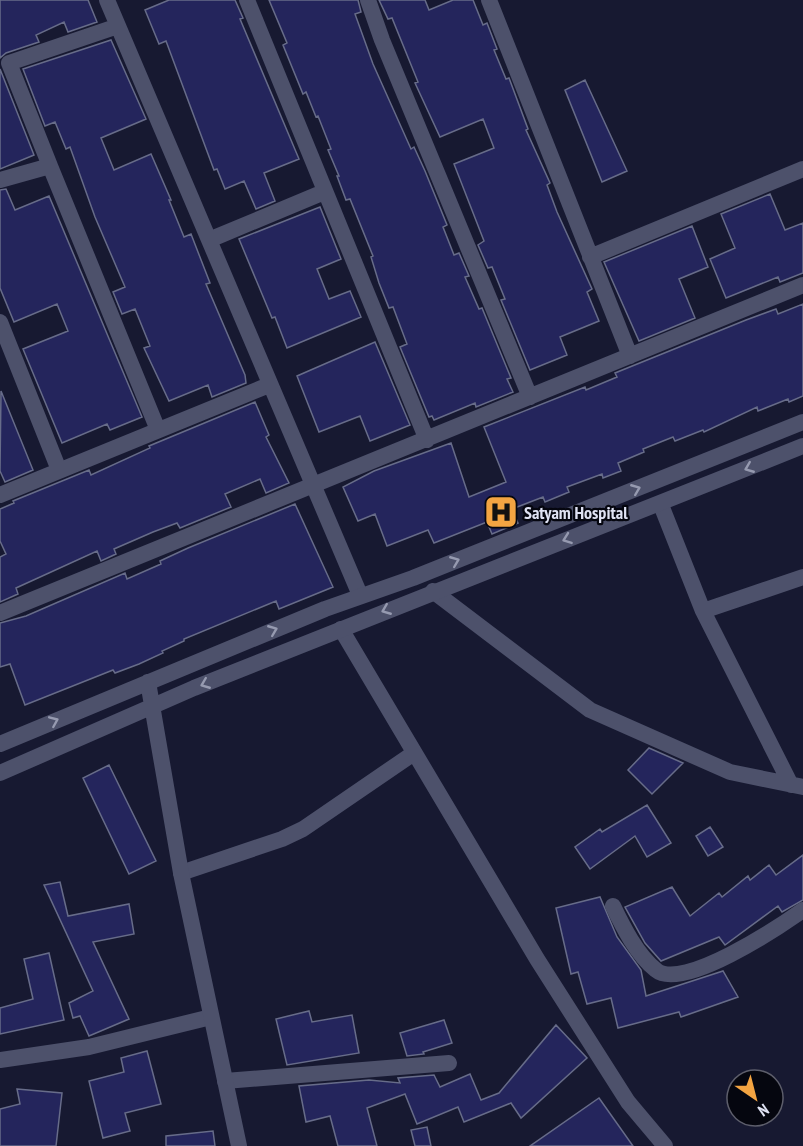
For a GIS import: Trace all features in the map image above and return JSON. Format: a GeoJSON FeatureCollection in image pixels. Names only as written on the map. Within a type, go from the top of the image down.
{"type":"FeatureCollection","features":[{"type":"Feature","properties":{"kind":"street"},"geometry":{"type":"LineString","coordinates":[[107,0],[360,595]]}},
{"type":"Feature","properties":{"kind":"street"},"geometry":{"type":"LineString","coordinates":[[247,0],[427,440]]}},
{"type":"Feature","properties":{"kind":"street"},"geometry":{"type":"LineString","coordinates":[[368,0],[382,40],[530,397]]}},
{"type":"Feature","properties":{"kind":"street"},"geometry":{"type":"LineString","coordinates":[[489,0],[630,356]]}},
{"type":"Feature","properties":{"kind":"street"},"geometry":{"type":"LineString","coordinates":[[118,26],[5,64],[50,166],[158,430]]}},
{"type":"Feature","properties":{"kind":"street"},"geometry":{"type":"LineString","coordinates":[[0,180],[50,166]]}},
{"type":"Feature","properties":{"kind":"street"},"geometry":{"type":"LineString","coordinates":[[590,257],[803,169]]}},
{"type":"Feature","properties":{"kind":"street"},"geometry":{"type":"LineString","coordinates":[[209,240],[324,192]]}},
{"type":"Feature","properties":{"kind":"street"},"geometry":{"type":"LineString","coordinates":[[0,613],[311,484],[427,440],[803,285]]}},
{"type":"Feature","properties":{"kind":"street"},"geometry":{"type":"LineString","coordinates":[[0,322],[60,470]]}},
{"type":"Feature","properties":{"kind":"street"},"geometry":{"type":"LineString","coordinates":[[0,495],[269,385]]}},
{"type":"Feature","properties":{"kind":"street"},"geometry":{"type":"LineString","coordinates":[[0,744],[360,595],[413,578],[803,422]]}},
{"type":"Feature","properties":{"kind":"street"},"geometry":{"type":"LineString","coordinates":[[0,773],[155,705],[341,628],[661,505],[803,446]]}},
{"type":"Feature","properties":{"kind":"street"},"geometry":{"type":"LineString","coordinates":[[661,505],[703,611],[797,786]]}},
{"type":"Feature","properties":{"kind":"street"},"geometry":{"type":"LineString","coordinates":[[703,611],[803,577]]}},
{"type":"Feature","properties":{"kind":"street"},"geometry":{"type":"LineString","coordinates":[[433,591],[590,710],[730,772],[797,786]]}},
{"type":"Feature","properties":{"kind":"street"},"geometry":{"type":"LineString","coordinates":[[341,628],[537,959],[628,1102],[665,1146]]}},
{"type":"Feature","properties":{"kind":"street"},"geometry":{"type":"LineString","coordinates":[[148,682],[155,705],[181,873],[239,1146]]}},
{"type":"Feature","properties":{"kind":"street"},"geometry":{"type":"LineString","coordinates":[[181,873],[282,839],[303,829],[414,753]]}},
{"type":"Feature","properties":{"kind":"street"},"geometry":{"type":"LineString","coordinates":[[613,906],[629,939],[656,971],[667,975],[683,975],[762,938],[803,910]]}},
{"type":"Feature","properties":{"kind":"street"},"geometry":{"type":"LineString","coordinates":[[0,1060],[89,1047],[212,1017]]}},
{"type":"Feature","properties":{"kind":"street"},"geometry":{"type":"LineString","coordinates":[[225,1081],[449,1063]]}},
{"type":"Feature","properties":{"kind":"building"},"geometry":{"type":"Polygon","coordinates":[[[0,0],[88,0],[97,22],[68,32],[64,22],[36,35],[39,42],[6,53],[0,58],[0,0]]]}},
{"type":"Feature","properties":{"kind":"building"},"geometry":{"type":"Polygon","coordinates":[[[169,0],[235,0],[243,18],[240,19],[299,159],[264,173],[275,201],[256,209],[244,181],[225,189],[217,169],[214,170],[166,41],[159,44],[145,10],[169,0]]]}},
{"type":"Feature","properties":{"kind":"building"},"geometry":{"type":"Polygon","coordinates":[[[269,0],[358,0],[361,12],[355,14],[373,64],[411,149],[414,147],[425,171],[447,225],[443,227],[454,255],[459,253],[469,276],[465,277],[479,309],[482,308],[511,378],[507,379],[513,392],[476,407],[475,403],[434,420],[432,416],[429,417],[400,347],[407,344],[393,307],[389,308],[371,257],[373,256],[350,199],[346,200],[328,150],[331,149],[318,116],[316,117],[306,92],[303,94],[283,45],[287,43],[269,0]]]}},
{"type":"Feature","properties":{"kind":"building"},"geometry":{"type":"Polygon","coordinates":[[[379,0],[425,0],[429,10],[453,0],[473,0],[483,25],[487,23],[497,49],[494,50],[506,79],[509,78],[528,129],[526,130],[550,183],[547,185],[557,212],[592,289],[587,292],[599,321],[560,337],[567,355],[530,370],[501,300],[505,299],[492,267],[488,268],[478,245],[484,241],[454,164],[494,148],[483,119],[440,137],[415,83],[418,82],[392,18],[388,19],[379,0]]]}},
{"type":"Feature","properties":{"kind":"building"},"geometry":{"type":"Polygon","coordinates":[[[111,40],[146,119],[101,138],[114,170],[151,154],[184,237],[191,234],[210,283],[206,284],[245,375],[246,383],[212,397],[208,385],[169,401],[144,348],[150,346],[135,309],[122,314],[113,292],[125,287],[95,217],[70,147],[66,149],[55,122],[45,126],[23,69],[111,40]]]}},
{"type":"Feature","properties":{"kind":"building"},"geometry":{"type":"Polygon","coordinates":[[[0,69],[34,155],[0,169],[0,69]]]}},
{"type":"Feature","properties":{"kind":"building"},"geometry":{"type":"Polygon","coordinates":[[[585,80],[627,171],[602,182],[565,90],[585,80]]]}},
{"type":"Feature","properties":{"kind":"building"},"geometry":{"type":"Polygon","coordinates":[[[6,189],[15,210],[49,196],[142,417],[110,430],[107,424],[62,443],[23,349],[68,331],[57,304],[14,322],[0,288],[0,190],[6,189]]]}},
{"type":"Feature","properties":{"kind":"building"},"geometry":{"type":"Polygon","coordinates":[[[770,194],[785,230],[803,223],[803,273],[780,282],[778,277],[726,298],[710,259],[735,248],[721,214],[770,194]]]}},
{"type":"Feature","properties":{"kind":"building"},"geometry":{"type":"Polygon","coordinates":[[[320,207],[341,259],[317,269],[329,299],[350,291],[361,317],[287,348],[239,239],[320,207]]]}},
{"type":"Feature","properties":{"kind":"building"},"geometry":{"type":"Polygon","coordinates":[[[692,226],[708,267],[679,279],[695,318],[639,341],[604,262],[692,226]]]}},
{"type":"Feature","properties":{"kind":"building"},"geometry":{"type":"Polygon","coordinates":[[[803,304],[803,396],[789,402],[788,399],[758,411],[757,407],[704,432],[703,430],[675,441],[673,437],[643,449],[644,452],[618,463],[621,471],[603,478],[602,474],[567,487],[569,492],[545,502],[543,497],[512,509],[518,523],[492,534],[487,522],[434,543],[428,530],[387,546],[375,514],[358,521],[343,487],[374,471],[451,443],[469,497],[506,482],[484,427],[585,387],[586,390],[617,377],[615,373],[746,320],[776,309],[778,314],[803,304]]]}},
{"type":"Feature","properties":{"kind":"building"},"geometry":{"type":"Polygon","coordinates":[[[375,342],[410,425],[370,441],[360,416],[319,432],[297,376],[375,342]]]}},
{"type":"Feature","properties":{"kind":"building"},"geometry":{"type":"Polygon","coordinates":[[[1,391],[33,470],[5,482],[0,471],[1,391]]]}},
{"type":"Feature","properties":{"kind":"building"},"geometry":{"type":"Polygon","coordinates":[[[255,402],[269,435],[266,437],[289,483],[266,493],[260,479],[225,494],[231,507],[180,528],[177,523],[153,532],[114,549],[116,554],[101,561],[97,551],[16,588],[18,594],[0,602],[0,557],[6,554],[0,541],[0,509],[14,503],[13,501],[89,470],[91,475],[150,448],[149,446],[255,402]]]}},
{"type":"Feature","properties":{"kind":"building"},"geometry":{"type":"Polygon","coordinates":[[[295,504],[333,587],[279,609],[276,601],[184,639],[162,651],[163,653],[139,664],[115,673],[113,670],[25,705],[10,664],[0,667],[0,623],[26,616],[125,573],[127,579],[161,564],[160,561],[188,548],[295,504]]]}},
{"type":"Feature","properties":{"kind":"building"},"geometry":{"type":"Polygon","coordinates":[[[649,748],[683,763],[652,794],[628,770],[649,748]]]}},
{"type":"Feature","properties":{"kind":"building"},"geometry":{"type":"Polygon","coordinates":[[[109,765],[156,861],[129,874],[83,778],[109,765]]]}},
{"type":"Feature","properties":{"kind":"building"},"geometry":{"type":"Polygon","coordinates":[[[647,805],[671,843],[647,857],[635,836],[590,869],[575,847],[600,829],[602,832],[647,805]]]}},
{"type":"Feature","properties":{"kind":"building"},"geometry":{"type":"Polygon","coordinates":[[[710,827],[723,847],[708,856],[696,836],[710,827]]]}},
{"type":"Feature","properties":{"kind":"building"},"geometry":{"type":"Polygon","coordinates":[[[803,855],[803,900],[782,912],[778,906],[725,945],[719,937],[661,961],[645,943],[625,907],[672,887],[690,916],[719,893],[722,897],[748,876],[750,880],[769,865],[776,875],[803,855]]]}},
{"type":"Feature","properties":{"kind":"building"},"geometry":{"type":"Polygon","coordinates":[[[60,882],[68,916],[129,904],[134,934],[93,942],[129,1019],[89,1036],[80,1016],[73,1018],[69,1003],[93,991],[44,885],[60,882]]]}},
{"type":"Feature","properties":{"kind":"building"},"geometry":{"type":"Polygon","coordinates":[[[600,897],[617,937],[641,970],[646,996],[723,971],[738,997],[681,1017],[679,1012],[618,1028],[611,998],[587,1004],[578,972],[571,974],[556,908],[600,897]]]}},
{"type":"Feature","properties":{"kind":"building"},"geometry":{"type":"Polygon","coordinates":[[[49,953],[64,1020],[0,1034],[0,1008],[33,999],[24,959],[49,953]]]}},
{"type":"Feature","properties":{"kind":"building"},"geometry":{"type":"Polygon","coordinates":[[[309,1011],[312,1022],[352,1015],[359,1053],[287,1065],[276,1019],[309,1011]]]}},
{"type":"Feature","properties":{"kind":"building"},"geometry":{"type":"Polygon","coordinates":[[[444,1020],[452,1043],[423,1052],[424,1054],[407,1056],[400,1033],[444,1020]]]}},
{"type":"Feature","properties":{"kind":"building"},"geometry":{"type":"Polygon","coordinates":[[[556,1025],[587,1058],[521,1118],[511,1103],[464,1122],[458,1107],[417,1124],[405,1094],[367,1108],[377,1146],[338,1146],[330,1116],[306,1122],[299,1086],[369,1080],[400,1083],[398,1078],[434,1075],[440,1087],[470,1074],[481,1100],[499,1093],[556,1025]]]}},
{"type":"Feature","properties":{"kind":"building"},"geometry":{"type":"Polygon","coordinates":[[[147,1051],[161,1104],[125,1113],[130,1131],[103,1138],[89,1081],[124,1072],[121,1058],[147,1051]]]}},
{"type":"Feature","properties":{"kind":"building"},"geometry":{"type":"Polygon","coordinates":[[[17,1089],[62,1093],[56,1146],[0,1146],[0,1109],[20,1104],[17,1089]]]}},
{"type":"Feature","properties":{"kind":"building"},"geometry":{"type":"Polygon","coordinates":[[[599,1098],[633,1146],[530,1146],[599,1098]]]}},
{"type":"Feature","properties":{"kind":"building"},"geometry":{"type":"Polygon","coordinates":[[[427,1127],[431,1146],[415,1146],[411,1130],[427,1127]]]}},
{"type":"Feature","properties":{"kind":"building"},"geometry":{"type":"Polygon","coordinates":[[[213,1131],[215,1146],[166,1146],[166,1136],[213,1131]]]}},
{"type":"Feature","properties":{"kind":"place","name":"Satyam Hospital"},"geometry":{"type":"Point","coordinates":[501,512]}}]}
